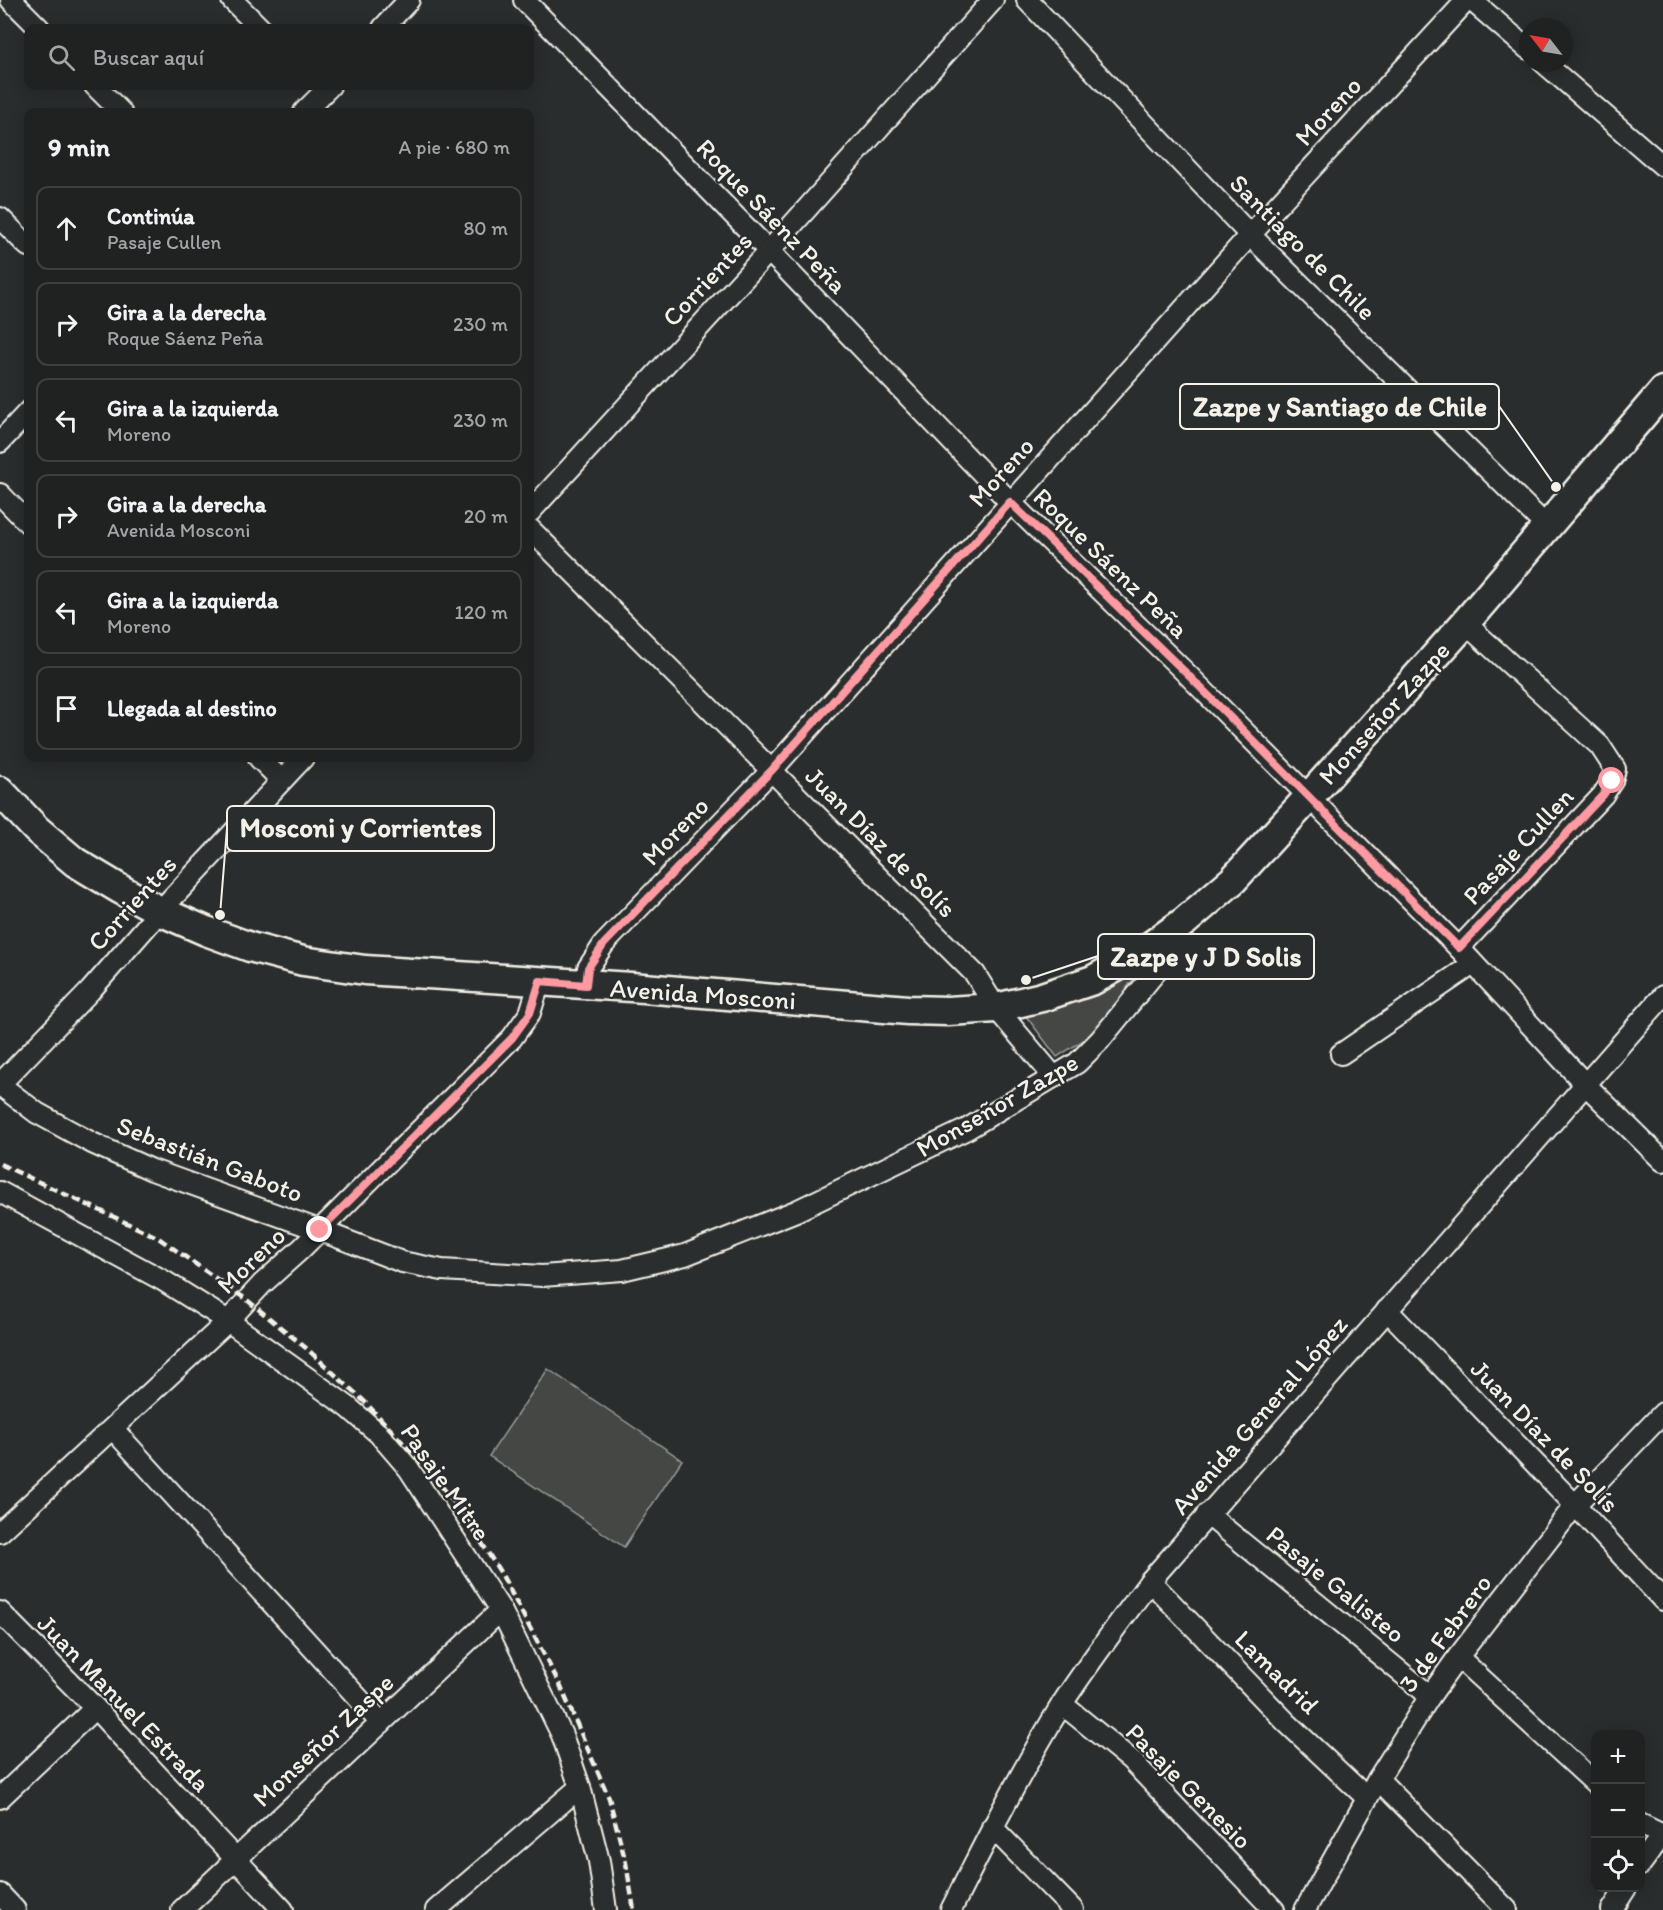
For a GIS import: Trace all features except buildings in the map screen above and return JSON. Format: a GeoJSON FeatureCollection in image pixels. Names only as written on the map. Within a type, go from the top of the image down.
{"type":"FeatureCollection","features":[{"type":"Feature","properties":{"kind":"street"},"geometry":{"type":"LineString","coordinates":[[11,0],[35,24]]}},
{"type":"Feature","properties":{"kind":"street"},"geometry":{"type":"LineString","coordinates":[[232,0],[256,24]]}},
{"type":"Feature","properties":{"kind":"street"},"geometry":{"type":"LineString","coordinates":[[386,24],[409,0]]}},
{"type":"Feature","properties":{"kind":"street","name":"Roque Sáenz Peña"},"geometry":{"type":"LineString","coordinates":[[524,0],[1010,502],[1187,674],[1459,948],[1587,1085],[1663,1161]]}},
{"type":"Feature","properties":{"kind":"street","name":"Corrientes"},"geometry":{"type":"LineString","coordinates":[[534,508],[769,251],[993,0]]}},
{"type":"Feature","properties":{"kind":"street","name":"Santiago de Chile"},"geometry":{"type":"LineString","coordinates":[[1027,0],[1250,235],[1546,526]]}},
{"type":"Feature","properties":{"kind":"street"},"geometry":{"type":"LineString","coordinates":[[1469,0],[1519,42]]}},
{"type":"Feature","properties":{"kind":"street","name":"Moreno"},"geometry":{"type":"LineString","coordinates":[[586,985],[588,968],[604,944],[772,770],[1250,235],[1469,0]]}},
{"type":"Feature","properties":{"kind":"street"},"geometry":{"type":"LineString","coordinates":[[1554,72],[1663,166]]}},
{"type":"Feature","properties":{"kind":"street"},"geometry":{"type":"LineString","coordinates":[[98,90],[117,108]]}},
{"type":"Feature","properties":{"kind":"street"},"geometry":{"type":"LineString","coordinates":[[307,108],[322,90]]}},
{"type":"Feature","properties":{"kind":"street"},"geometry":{"type":"LineString","coordinates":[[0,218],[24,242]]}},
{"type":"Feature","properties":{"kind":"street","name":"Monseñor Zazpe"},"geometry":{"type":"LineString","coordinates":[[796,1211],[967,1129],[1077,1063],[1100,1040],[1154,974],[1184,922],[1233,880],[1309,797],[1465,624],[1663,391]]}},
{"type":"Feature","properties":{"kind":"street"},"geometry":{"type":"LineString","coordinates":[[0,442],[24,415]]}},
{"type":"Feature","properties":{"kind":"street"},"geometry":{"type":"LineString","coordinates":[[0,494],[24,519]]}},
{"type":"Feature","properties":{"kind":"street","name":"Juan Díaz de Solís"},"geometry":{"type":"LineString","coordinates":[[534,533],[975,974],[996,1008],[1054,1077]]}},
{"type":"Feature","properties":{"kind":"street","name":"Pasaje Cullen"},"geometry":{"type":"LineString","coordinates":[[1459,948],[1603,795],[1612,781],[1615,769],[1600,746],[1465,624]]}},
{"type":"Feature","properties":{"kind":"street"},"geometry":{"type":"LineString","coordinates":[[263,762],[281,780]]}},
{"type":"Feature","properties":{"kind":"street","name":"Corrientes"},"geometry":{"type":"LineString","coordinates":[[0,1084],[90,991],[160,911],[299,762]]}},
{"type":"Feature","properties":{"kind":"street","name":"Avenida Mosconi"},"geometry":{"type":"LineString","coordinates":[[0,791],[36,829],[75,862],[160,911],[250,947],[303,961],[365,970],[540,981],[908,1010],[948,1011],[996,1008],[1093,980],[1141,953],[1184,922]]}},
{"type":"Feature","properties":{"kind":"street"},"geometry":{"type":"LineString","coordinates":[[1341,1054],[1473,964]]}},
{"type":"Feature","properties":{"kind":"street","name":"Moreno"},"geometry":{"type":"LineString","coordinates":[[0,1533],[228,1321],[262,1284],[320,1230],[512,1038],[530,1013],[540,981]]}},
{"type":"Feature","properties":{"kind":"street","name":"Avenida General López"},"geometry":{"type":"LineString","coordinates":[[951,1910],[992,1827],[1062,1704],[1150,1581],[1663,996]]}},
{"type":"Feature","properties":{"kind":"street","name":"Sebastián Gaboto"},"geometry":{"type":"LineString","coordinates":[[0,1084],[37,1113],[92,1143],[142,1166],[402,1262],[442,1270],[542,1276],[622,1270],[685,1255],[796,1211]]}},
{"type":"Feature","properties":{"kind":"street","name":"Pasaje Mitre"},"geometry":{"type":"LineString","coordinates":[[0,1192],[164,1281],[228,1321],[348,1407],[379,1434],[409,1469],[501,1610],[562,1736],[580,1787],[599,1861],[606,1910]]}},
{"type":"Feature","properties":{"kind":"street","name":"Juan Díaz de Solís"},"geometry":{"type":"LineString","coordinates":[[1386,1310],[1575,1505],[1663,1600]]}},
{"type":"Feature","properties":{"kind":"street","name":"3 de Febrero"},"geometry":{"type":"LineString","coordinates":[[1305,1910],[1378,1779],[1430,1696],[1458,1657],[1575,1505],[1663,1413]]}},
{"type":"Feature","properties":{"kind":"street"},"geometry":{"type":"LineString","coordinates":[[112,1429],[381,1723]]}},
{"type":"Feature","properties":{"kind":"street","name":"Pasaje Galisteo"},"geometry":{"type":"LineString","coordinates":[[1207,1514],[1430,1696]]}},
{"type":"Feature","properties":{"kind":"street","name":"Lamadrid"},"geometry":{"type":"LineString","coordinates":[[1150,1581],[1287,1723],[1367,1798]]}},
{"type":"Feature","properties":{"kind":"street","name":"Monseñor Zaspe"},"geometry":{"type":"LineString","coordinates":[[182,1910],[501,1610]]}},
{"type":"Feature","properties":{"kind":"street","name":"Juan Manuel Estrada"},"geometry":{"type":"LineString","coordinates":[[0,1612],[95,1708],[283,1910]]}},
{"type":"Feature","properties":{"kind":"street"},"geometry":{"type":"LineString","coordinates":[[1458,1657],[1591,1779]]}},
{"type":"Feature","properties":{"kind":"street","name":"Pasaje Genesio"},"geometry":{"type":"LineString","coordinates":[[1062,1704],[1131,1760],[1274,1910]]}},
{"type":"Feature","properties":{"kind":"street"},"geometry":{"type":"LineString","coordinates":[[0,1798],[95,1708]]}},
{"type":"Feature","properties":{"kind":"street"},"geometry":{"type":"LineString","coordinates":[[1378,1779],[1507,1910]]}},
{"type":"Feature","properties":{"kind":"street"},"geometry":{"type":"LineString","coordinates":[[436,1910],[580,1787]]}},
{"type":"Feature","properties":{"kind":"street"},"geometry":{"type":"LineString","coordinates":[[1645,1826],[1663,1835],[1645,1860]]}},
{"type":"Feature","properties":{"kind":"street"},"geometry":{"type":"LineString","coordinates":[[992,1827],[1073,1910]]}},
{"type":"Feature","properties":{"kind":"street"},"geometry":{"type":"LineString","coordinates":[[1612,1910],[1623,1892]]}},
{"type":"Feature","properties":{"kind":"street"},"geometry":{"type":"LineString","coordinates":[[0,1894],[15,1910]]}},
{"type":"Feature","properties":{"kind":"shaded area"},"geometry":{"type":"Polygon","coordinates":[[[1143,965],[1096,1032],[1057,1057],[1026,1016],[1105,987],[1143,965]]]}},
{"type":"Feature","properties":{"kind":"shaded area"},"geometry":{"type":"Polygon","coordinates":[[[548,1369],[682,1460],[624,1547],[489,1456],[548,1369]]]}},
{"type":"Feature","properties":{"kind":"railway"},"geometry":{"type":"LineString","coordinates":[[0,1164],[157,1237],[247,1300],[306,1348],[365,1402],[434,1476],[466,1518],[502,1575],[560,1685],[609,1798],[626,1863],[634,1910]]}},
{"type":"Feature","properties":{"kind":"place","name":"Zazpe y Santiago de Chile"},"geometry":{"type":"Point","coordinates":[1556,487]}},
{"type":"Feature","properties":{"kind":"place","name":"Mosconi y Corrientes"},"geometry":{"type":"Point","coordinates":[220,915]}},
{"type":"Feature","properties":{"kind":"place","name":"Zazpe y J D Solis"},"geometry":{"type":"Point","coordinates":[1026,980]}},
{"type":"Feature","properties":{"kind":"route"},"geometry":{"type":"LineString","coordinates":[[320,1230],[512,1038],[530,1013],[540,981],[586,985],[588,968],[604,944],[772,770],[1010,502],[1187,674],[1459,948],[1603,795],[1612,781]]}}]}
